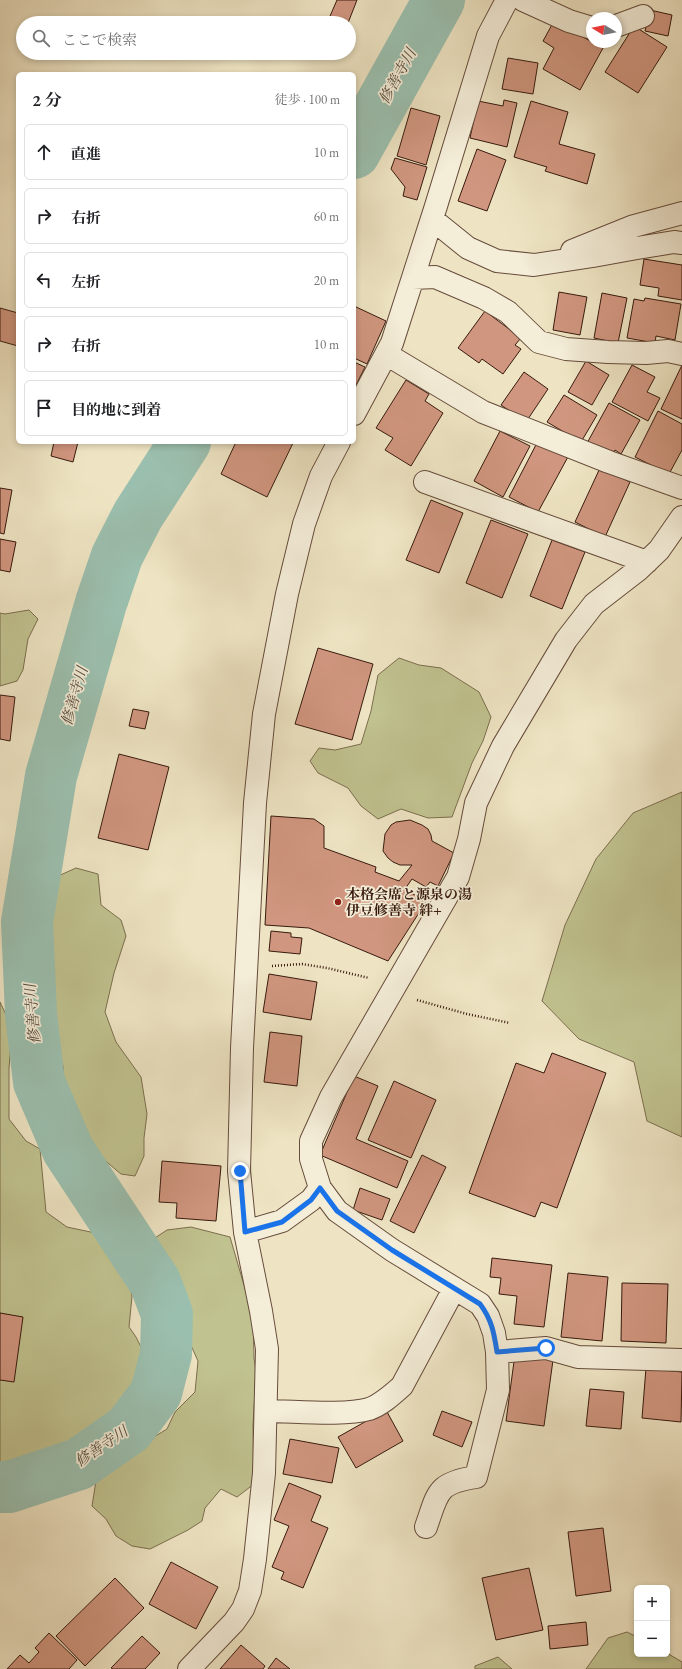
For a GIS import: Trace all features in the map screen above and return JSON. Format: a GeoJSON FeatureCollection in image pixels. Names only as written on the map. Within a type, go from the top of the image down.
{"type":"FeatureCollection","features":[{"type":"Feature","properties":{"kind":"street"},"geometry":{"type":"LineString","coordinates":[[356,410],[392,343],[488,36],[507,0]]}},
{"type":"Feature","properties":{"kind":"street"},"geometry":{"type":"LineString","coordinates":[[523,0],[570,21],[586,26]]}},
{"type":"Feature","properties":{"kind":"street"},"geometry":{"type":"LineString","coordinates":[[622,24],[644,16]]}},
{"type":"Feature","properties":{"kind":"street"},"geometry":{"type":"LineString","coordinates":[[544,263],[634,226],[682,213]]}},
{"type":"Feature","properties":{"kind":"street"},"geometry":{"type":"LineString","coordinates":[[432,219],[468,248],[497,261],[534,265],[674,242],[682,242]]}},
{"type":"Feature","properties":{"kind":"street"},"geometry":{"type":"LineString","coordinates":[[412,278],[435,277],[484,298],[508,312],[539,342],[566,349],[608,352],[668,351],[682,354]]}},
{"type":"Feature","properties":{"kind":"street"},"geometry":{"type":"LineString","coordinates":[[386,354],[482,412],[609,462],[682,488]]}},
{"type":"Feature","properties":{"kind":"street"},"geometry":{"type":"LineString","coordinates":[[189,1669],[234,1622],[243,1609],[250,1591],[264,1473],[267,1349],[245,1232],[240,1171],[242,1048],[255,803],[264,714],[287,594],[304,524],[321,476],[338,444]]}},
{"type":"Feature","properties":{"kind":"street"},"geometry":{"type":"LineString","coordinates":[[425,482],[647,562]]}},
{"type":"Feature","properties":{"kind":"street"},"geometry":{"type":"LineString","coordinates":[[426,1527],[438,1492],[456,1480],[476,1477],[498,1390],[497,1352],[494,1333],[488,1316],[480,1304],[392,1250],[337,1211],[320,1188],[311,1159],[311,1141],[330,1097],[458,877],[469,839],[476,803],[503,746],[566,640],[594,604],[647,562],[659,550],[682,517]]}},
{"type":"Feature","properties":{"kind":"street"},"geometry":{"type":"LineString","coordinates":[[245,1232],[282,1222],[311,1200],[320,1188]]}},
{"type":"Feature","properties":{"kind":"street"},"geometry":{"type":"LineString","coordinates":[[266,1411],[347,1411],[369,1409],[389,1398],[402,1386],[454,1289]]}},
{"type":"Feature","properties":{"kind":"street"},"geometry":{"type":"LineString","coordinates":[[497,1352],[546,1348],[578,1358],[682,1360]]}},
{"type":"Feature","properties":{"kind":"green space"},"geometry":{"type":"Polygon","coordinates":[[[29,610],[38,619],[28,639],[23,670],[17,681],[0,686],[0,613],[5,614],[29,610]]]}},
{"type":"Feature","properties":{"kind":"green space"},"geometry":{"type":"Polygon","coordinates":[[[399,658],[419,665],[441,668],[479,692],[491,717],[483,741],[472,763],[452,817],[428,818],[401,809],[378,819],[361,806],[348,788],[318,773],[310,761],[319,748],[335,750],[361,744],[371,711],[378,675],[399,658]]]}},
{"type":"Feature","properties":{"kind":"green space"},"geometry":{"type":"Polygon","coordinates":[[[682,792],[682,1137],[647,1121],[634,1062],[579,1039],[542,1001],[565,925],[596,859],[633,813],[682,792]]]}},
{"type":"Feature","properties":{"kind":"green space"},"geometry":{"type":"Polygon","coordinates":[[[76,868],[98,874],[101,905],[121,920],[126,936],[114,973],[105,1012],[116,1042],[141,1077],[147,1114],[144,1138],[144,1156],[135,1176],[121,1174],[96,1153],[83,1123],[65,1101],[63,1066],[54,1037],[48,1008],[47,958],[53,946],[45,923],[56,877],[76,868]]]}},
{"type":"Feature","properties":{"kind":"green space"},"geometry":{"type":"Polygon","coordinates":[[[0,1002],[7,1017],[11,1040],[9,1069],[9,1119],[26,1141],[40,1149],[46,1212],[67,1227],[100,1234],[113,1244],[126,1262],[132,1296],[129,1327],[146,1357],[125,1405],[113,1421],[50,1460],[27,1462],[0,1467],[0,1002]]]}},
{"type":"Feature","properties":{"kind":"green space"},"geometry":{"type":"Polygon","coordinates":[[[191,1227],[230,1237],[253,1316],[254,1358],[256,1371],[253,1426],[254,1484],[237,1497],[221,1489],[205,1508],[202,1521],[188,1530],[150,1549],[132,1546],[116,1536],[106,1519],[92,1506],[96,1481],[129,1445],[149,1440],[167,1429],[175,1412],[195,1392],[198,1361],[184,1330],[178,1284],[163,1263],[155,1238],[167,1230],[191,1227]]]}},
{"type":"Feature","properties":{"kind":"green space"},"geometry":{"type":"Polygon","coordinates":[[[627,1632],[634,1636],[634,1657],[670,1657],[670,1655],[682,1662],[682,1669],[586,1669],[608,1638],[627,1632]]]}},
{"type":"Feature","properties":{"kind":"green space"},"geometry":{"type":"Polygon","coordinates":[[[498,1657],[512,1669],[475,1669],[475,1666],[498,1657]]]}},
{"type":"Feature","properties":{"kind":"building"},"geometry":{"type":"Polygon","coordinates":[[[337,0],[357,0],[351,16],[330,16],[337,0]]]}},
{"type":"Feature","properties":{"kind":"building"},"geometry":{"type":"Polygon","coordinates":[[[650,10],[672,15],[668,36],[645,31],[650,10]]]}},
{"type":"Feature","properties":{"kind":"building"},"geometry":{"type":"Polygon","coordinates":[[[554,21],[586,39],[586,48],[603,48],[580,90],[543,69],[554,48],[543,41],[554,21]]]}},
{"type":"Feature","properties":{"kind":"building"},"geometry":{"type":"Polygon","coordinates":[[[634,26],[667,47],[638,93],[605,72],[620,48],[622,48],[622,45],[634,26]]]}},
{"type":"Feature","properties":{"kind":"building"},"geometry":{"type":"Polygon","coordinates":[[[508,58],[538,63],[533,94],[502,89],[508,58]]]}},
{"type":"Feature","properties":{"kind":"building"},"geometry":{"type":"Polygon","coordinates":[[[504,100],[517,103],[507,147],[470,138],[478,101],[503,106],[504,100]]]}},
{"type":"Feature","properties":{"kind":"building"},"geometry":{"type":"Polygon","coordinates":[[[531,101],[568,112],[559,144],[595,154],[587,184],[545,171],[547,167],[514,157],[531,101]]]}},
{"type":"Feature","properties":{"kind":"building"},"geometry":{"type":"Polygon","coordinates":[[[411,108],[440,116],[426,165],[397,156],[411,108]]]}},
{"type":"Feature","properties":{"kind":"building"},"geometry":{"type":"Polygon","coordinates":[[[477,149],[506,160],[487,211],[458,201],[477,149]]]}},
{"type":"Feature","properties":{"kind":"building"},"geometry":{"type":"Polygon","coordinates":[[[395,158],[427,167],[417,200],[403,196],[405,187],[391,169],[395,158]]]}},
{"type":"Feature","properties":{"kind":"building"},"geometry":{"type":"Polygon","coordinates":[[[644,259],[682,265],[682,300],[658,296],[659,288],[640,285],[644,259]]]}},
{"type":"Feature","properties":{"kind":"building"},"geometry":{"type":"Polygon","coordinates":[[[559,292],[587,297],[580,335],[553,330],[559,292]]]}},
{"type":"Feature","properties":{"kind":"building"},"geometry":{"type":"Polygon","coordinates":[[[602,293],[627,298],[618,343],[594,338],[602,293]]]}},
{"type":"Feature","properties":{"kind":"building"},"geometry":{"type":"Polygon","coordinates":[[[645,298],[681,304],[675,340],[656,336],[655,343],[627,338],[634,299],[644,301],[645,298]]]}},
{"type":"Feature","properties":{"kind":"building"},"geometry":{"type":"Polygon","coordinates":[[[356,307],[386,321],[367,364],[356,359],[356,307]]]}},
{"type":"Feature","properties":{"kind":"building"},"geometry":{"type":"Polygon","coordinates":[[[0,308],[16,312],[16,345],[0,341],[0,308]]]}},
{"type":"Feature","properties":{"kind":"building"},"geometry":{"type":"Polygon","coordinates":[[[485,311],[521,338],[515,345],[521,349],[503,374],[482,359],[479,363],[458,348],[485,311]]]}},
{"type":"Feature","properties":{"kind":"building"},"geometry":{"type":"Polygon","coordinates":[[[586,361],[609,375],[592,405],[568,392],[586,361]]]}},
{"type":"Feature","properties":{"kind":"building"},"geometry":{"type":"Polygon","coordinates":[[[356,363],[365,367],[356,385],[356,363]]]}},
{"type":"Feature","properties":{"kind":"building"},"geometry":{"type":"Polygon","coordinates":[[[632,365],[655,377],[647,392],[660,398],[648,421],[612,402],[632,365]]]}},
{"type":"Feature","properties":{"kind":"building"},"geometry":{"type":"Polygon","coordinates":[[[682,365],[682,419],[661,409],[682,365]]]}},
{"type":"Feature","properties":{"kind":"building"},"geometry":{"type":"Polygon","coordinates":[[[524,372],[548,389],[526,422],[501,405],[524,372]]]}},
{"type":"Feature","properties":{"kind":"building"},"geometry":{"type":"Polygon","coordinates":[[[406,380],[429,394],[425,401],[443,413],[411,466],[385,450],[393,438],[376,428],[406,380]]]}},
{"type":"Feature","properties":{"kind":"building"},"geometry":{"type":"Polygon","coordinates":[[[564,395],[597,415],[581,442],[547,422],[564,395]]]}},
{"type":"Feature","properties":{"kind":"building"},"geometry":{"type":"Polygon","coordinates":[[[609,403],[640,420],[621,454],[615,450],[611,458],[586,445],[609,403]]]}},
{"type":"Feature","properties":{"kind":"building"},"geometry":{"type":"Polygon","coordinates":[[[658,411],[682,424],[682,450],[669,474],[635,457],[658,411]]]}},
{"type":"Feature","properties":{"kind":"building"},"geometry":{"type":"Polygon","coordinates":[[[500,431],[530,446],[503,497],[474,481],[500,431]]]}},
{"type":"Feature","properties":{"kind":"building"},"geometry":{"type":"Polygon","coordinates":[[[539,439],[569,455],[538,512],[509,497],[539,439]]]}},
{"type":"Feature","properties":{"kind":"building"},"geometry":{"type":"Polygon","coordinates":[[[54,444],[78,444],[73,462],[51,456],[54,444]]]}},
{"type":"Feature","properties":{"kind":"building"},"geometry":{"type":"Polygon","coordinates":[[[235,444],[293,444],[267,497],[221,474],[235,444]]]}},
{"type":"Feature","properties":{"kind":"building"},"geometry":{"type":"Polygon","coordinates":[[[600,468],[630,482],[605,537],[575,522],[600,468]]]}},
{"type":"Feature","properties":{"kind":"building"},"geometry":{"type":"Polygon","coordinates":[[[0,488],[12,490],[4,534],[0,533],[0,488]]]}},
{"type":"Feature","properties":{"kind":"building"},"geometry":{"type":"Polygon","coordinates":[[[431,500],[463,513],[439,573],[406,560],[431,500]]]}},
{"type":"Feature","properties":{"kind":"building"},"geometry":{"type":"Polygon","coordinates":[[[491,520],[528,534],[502,598],[466,583],[491,520]]]}},
{"type":"Feature","properties":{"kind":"building"},"geometry":{"type":"Polygon","coordinates":[[[0,539],[16,542],[10,572],[0,570],[0,539]]]}},
{"type":"Feature","properties":{"kind":"building"},"geometry":{"type":"Polygon","coordinates":[[[552,540],[585,552],[562,609],[530,596],[552,540]]]}},
{"type":"Feature","properties":{"kind":"building"},"geometry":{"type":"Polygon","coordinates":[[[318,648],[373,664],[352,740],[295,724],[318,648]]]}},
{"type":"Feature","properties":{"kind":"building"},"geometry":{"type":"Polygon","coordinates":[[[0,695],[15,697],[10,741],[0,739],[0,695]]]}},
{"type":"Feature","properties":{"kind":"building"},"geometry":{"type":"Polygon","coordinates":[[[133,709],[149,712],[145,729],[129,726],[133,709]]]}},
{"type":"Feature","properties":{"kind":"building"},"geometry":{"type":"Polygon","coordinates":[[[119,754],[169,767],[148,850],[98,838],[119,754]]]}},
{"type":"Feature","properties":{"kind":"building"},"geometry":{"type":"Polygon","coordinates":[[[271,816],[314,819],[324,826],[324,848],[376,867],[375,872],[399,881],[412,865],[400,865],[393,862],[383,851],[385,834],[391,825],[396,822],[410,820],[422,825],[428,829],[432,841],[454,853],[438,886],[430,882],[426,887],[412,879],[405,889],[426,902],[388,961],[309,928],[265,925],[271,816]]]}},
{"type":"Feature","properties":{"kind":"building"},"geometry":{"type":"Polygon","coordinates":[[[271,931],[291,933],[291,937],[302,938],[300,954],[269,951],[271,931]]]}},
{"type":"Feature","properties":{"kind":"building"},"geometry":{"type":"Polygon","coordinates":[[[269,974],[317,982],[311,1020],[263,1012],[269,974]]]}},
{"type":"Feature","properties":{"kind":"building"},"geometry":{"type":"Polygon","coordinates":[[[270,1032],[302,1036],[297,1086],[264,1082],[270,1032]]]}},
{"type":"Feature","properties":{"kind":"building"},"geometry":{"type":"Polygon","coordinates":[[[552,1053],[606,1073],[557,1208],[541,1202],[535,1217],[469,1193],[516,1063],[544,1073],[552,1053]]]}},
{"type":"Feature","properties":{"kind":"building"},"geometry":{"type":"Polygon","coordinates":[[[354,1076],[378,1086],[356,1139],[408,1161],[397,1188],[320,1155],[354,1076]]]}},
{"type":"Feature","properties":{"kind":"building"},"geometry":{"type":"Polygon","coordinates":[[[394,1081],[436,1100],[411,1158],[368,1140],[394,1081]]]}},
{"type":"Feature","properties":{"kind":"building"},"geometry":{"type":"Polygon","coordinates":[[[422,1155],[446,1167],[414,1233],[390,1221],[422,1155]]]}},
{"type":"Feature","properties":{"kind":"building"},"geometry":{"type":"Polygon","coordinates":[[[162,1161],[221,1166],[216,1221],[176,1218],[177,1203],[159,1202],[162,1161]]]}},
{"type":"Feature","properties":{"kind":"building"},"geometry":{"type":"Polygon","coordinates":[[[360,1188],[390,1199],[382,1220],[353,1210],[360,1188]]]}},
{"type":"Feature","properties":{"kind":"building"},"geometry":{"type":"Polygon","coordinates":[[[492,1258],[552,1265],[544,1327],[514,1324],[517,1296],[499,1294],[501,1278],[490,1277],[492,1258]]]}},
{"type":"Feature","properties":{"kind":"building"},"geometry":{"type":"Polygon","coordinates":[[[568,1273],[608,1277],[602,1341],[561,1337],[568,1273]]]}},
{"type":"Feature","properties":{"kind":"building"},"geometry":{"type":"Polygon","coordinates":[[[622,1283],[668,1284],[666,1343],[621,1341],[622,1283]]]}},
{"type":"Feature","properties":{"kind":"building"},"geometry":{"type":"Polygon","coordinates":[[[0,1313],[23,1317],[14,1382],[0,1380],[0,1313]]]}},
{"type":"Feature","properties":{"kind":"building"},"geometry":{"type":"Polygon","coordinates":[[[515,1354],[553,1360],[544,1426],[506,1421],[515,1354]]]}},
{"type":"Feature","properties":{"kind":"building"},"geometry":{"type":"Polygon","coordinates":[[[646,1368],[682,1372],[681,1422],[642,1418],[646,1368]]]}},
{"type":"Feature","properties":{"kind":"building"},"geometry":{"type":"Polygon","coordinates":[[[590,1389],[624,1392],[621,1429],[586,1426],[590,1389]]]}},
{"type":"Feature","properties":{"kind":"building"},"geometry":{"type":"Polygon","coordinates":[[[386,1410],[403,1441],[356,1468],[338,1437],[386,1410]]]}},
{"type":"Feature","properties":{"kind":"building"},"geometry":{"type":"Polygon","coordinates":[[[442,1411],[472,1422],[462,1447],[433,1435],[442,1411]]]}},
{"type":"Feature","properties":{"kind":"building"},"geometry":{"type":"Polygon","coordinates":[[[290,1439],[339,1448],[332,1483],[283,1474],[290,1439]]]}},
{"type":"Feature","properties":{"kind":"building"},"geometry":{"type":"Polygon","coordinates":[[[289,1483],[321,1496],[311,1521],[328,1528],[303,1588],[281,1579],[284,1572],[272,1567],[289,1526],[274,1520],[289,1483]]]}},
{"type":"Feature","properties":{"kind":"building"},"geometry":{"type":"Polygon","coordinates":[[[603,1528],[611,1591],[576,1596],[568,1532],[603,1528]]]}},
{"type":"Feature","properties":{"kind":"building"},"geometry":{"type":"Polygon","coordinates":[[[171,1562],[218,1587],[196,1629],[149,1604],[171,1562]]]}},
{"type":"Feature","properties":{"kind":"building"},"geometry":{"type":"Polygon","coordinates":[[[529,1568],[543,1630],[496,1640],[482,1578],[529,1568]]]}},
{"type":"Feature","properties":{"kind":"building"},"geometry":{"type":"Polygon","coordinates":[[[115,1578],[144,1608],[85,1666],[56,1636],[115,1578]]]}},
{"type":"Feature","properties":{"kind":"building"},"geometry":{"type":"Polygon","coordinates":[[[586,1622],[588,1645],[550,1649],[548,1626],[586,1622]]]}},
{"type":"Feature","properties":{"kind":"building"},"geometry":{"type":"Polygon","coordinates":[[[49,1633],[77,1660],[69,1669],[7,1669],[20,1655],[29,1663],[39,1652],[35,1648],[49,1633]]]}},
{"type":"Feature","properties":{"kind":"building"},"geometry":{"type":"Polygon","coordinates":[[[142,1636],[160,1653],[145,1669],[111,1668],[142,1636]]]}},
{"type":"Feature","properties":{"kind":"building"},"geometry":{"type":"Polygon","coordinates":[[[241,1645],[265,1666],[263,1669],[220,1669],[241,1645]]]}},
{"type":"Feature","properties":{"kind":"building"},"geometry":{"type":"Polygon","coordinates":[[[276,1658],[290,1669],[268,1669],[276,1658]]]}},
{"type":"Feature","properties":{"kind":"waterway","name":"修善寺川"},"geometry":{"type":"LineString","coordinates":[[356,149],[439,0]]}},
{"type":"Feature","properties":{"kind":"waterway","name":"修善寺川"},"geometry":{"type":"LineString","coordinates":[[0,1487],[9,1487],[79,1464],[129,1429],[156,1393],[166,1354],[167,1314],[155,1282],[68,1150],[39,1082],[31,1014],[27,922],[51,776],[101,603],[117,556],[138,515],[184,444]]}},
{"type":"Feature","properties":{"kind":"place","name":"本格会席と源泉の湯 伊豆修善寺 絆+"},"geometry":{"type":"Point","coordinates":[338,902]}},
{"type":"Feature","properties":{"kind":"route"},"geometry":{"type":"LineString","coordinates":[[240,1171],[245,1232],[282,1222],[311,1200],[320,1188],[337,1211],[392,1250],[480,1304],[488,1316],[494,1333],[497,1352],[546,1348]]}}]}
